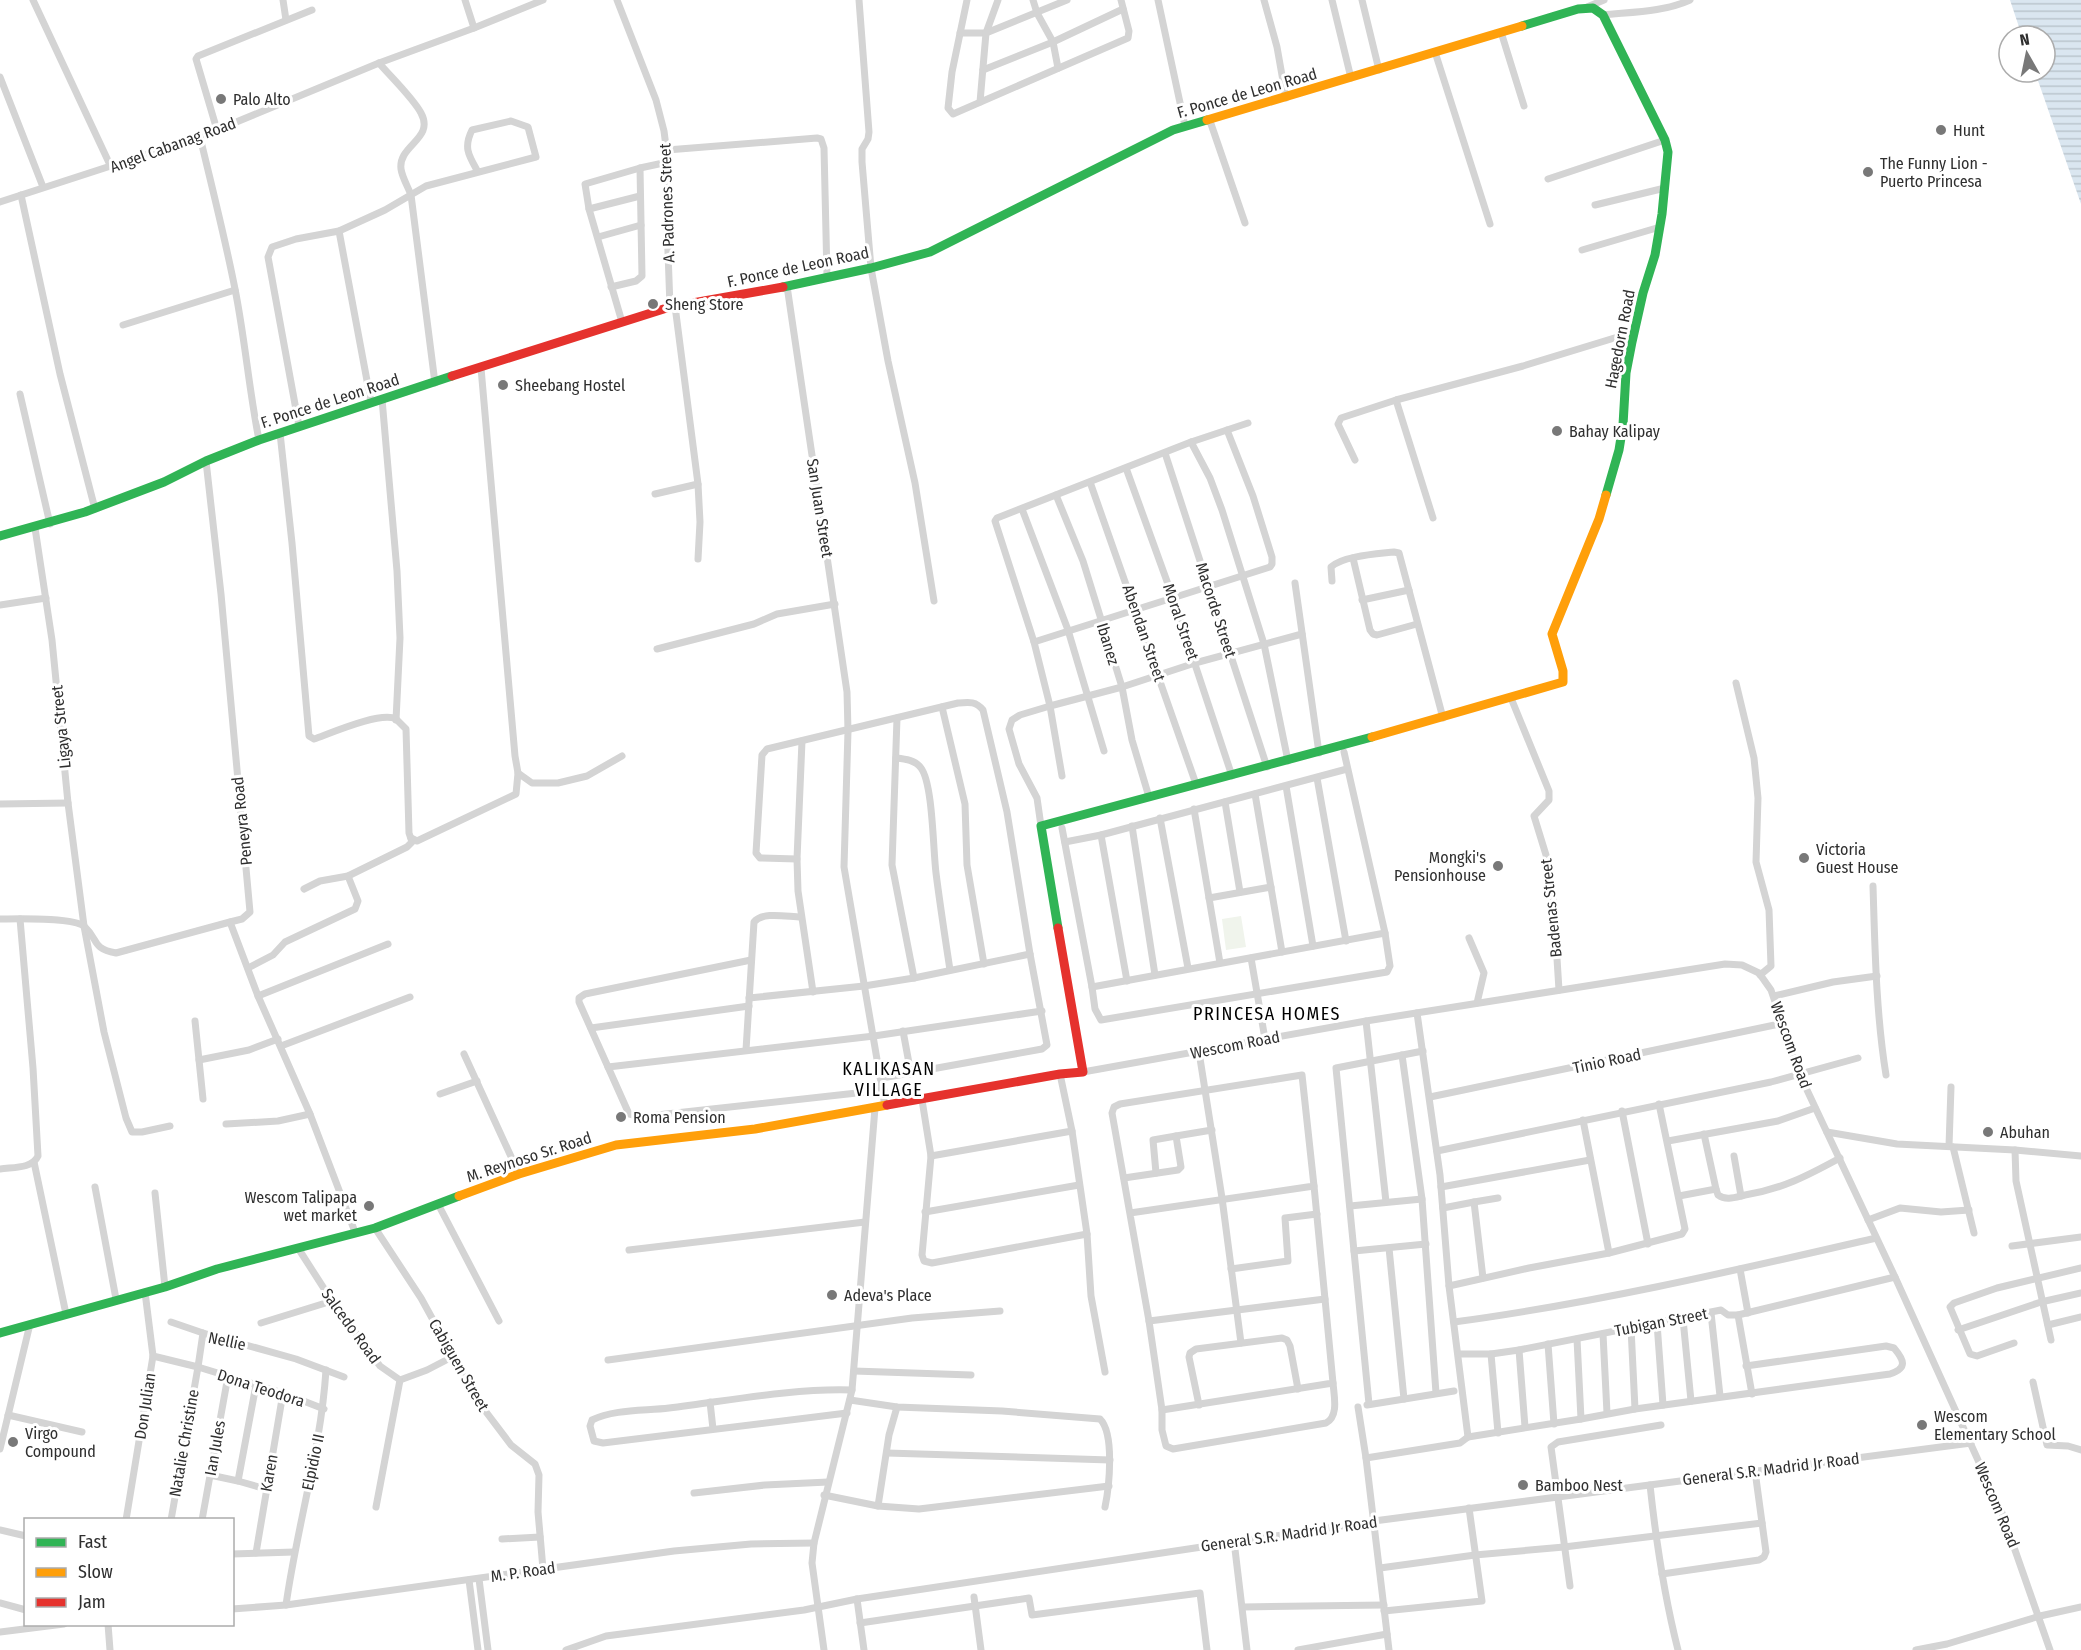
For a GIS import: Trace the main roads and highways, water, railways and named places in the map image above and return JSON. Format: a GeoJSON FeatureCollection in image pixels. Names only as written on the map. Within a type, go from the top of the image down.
{"type":"FeatureCollection","features":[{"type":"Feature","properties":{"kind":"place","name":"Palo Alto"},"geometry":{"type":"Point","coordinates":[221,99]}},
{"type":"Feature","properties":{"kind":"place","name":"Hunt"},"geometry":{"type":"Point","coordinates":[1941,130]}},
{"type":"Feature","properties":{"kind":"place","name":"The Funny Lion - Puerto Princesa"},"geometry":{"type":"Point","coordinates":[1868,172]}},
{"type":"Feature","properties":{"kind":"place","name":"Sheng Store"},"geometry":{"type":"Point","coordinates":[653,304]}},
{"type":"Feature","properties":{"kind":"place","name":"Sheebang Hostel"},"geometry":{"type":"Point","coordinates":[503,385]}},
{"type":"Feature","properties":{"kind":"place","name":"Bahay Kalipay"},"geometry":{"type":"Point","coordinates":[1557,431]}},
{"type":"Feature","properties":{"kind":"place","name":"Victoria Guest House"},"geometry":{"type":"Point","coordinates":[1804,858]}},
{"type":"Feature","properties":{"kind":"place","name":"Mongki's Pensionhouse"},"geometry":{"type":"Point","coordinates":[1498,866]}},
{"type":"Feature","properties":{"kind":"place","name":"Roma Pension"},"geometry":{"type":"Point","coordinates":[621,1117]}},
{"type":"Feature","properties":{"kind":"place","name":"Abuhan"},"geometry":{"type":"Point","coordinates":[1988,1132]}},
{"type":"Feature","properties":{"kind":"place","name":"Wescom Talipapa wet market"},"geometry":{"type":"Point","coordinates":[369,1206]}},
{"type":"Feature","properties":{"kind":"place","name":"Adeva's Place"},"geometry":{"type":"Point","coordinates":[832,1295]}},
{"type":"Feature","properties":{"kind":"place","name":"Wescom Elementary School"},"geometry":{"type":"Point","coordinates":[1922,1425]}},
{"type":"Feature","properties":{"kind":"place","name":"Virgo Compound"},"geometry":{"type":"Point","coordinates":[13,1442]}},
{"type":"Feature","properties":{"kind":"place","name":"Bamboo Nest"},"geometry":{"type":"Point","coordinates":[1523,1485]}},
{"type":"Feature","properties":{"kind":"district","name":"PRINCESA HOMES"},"geometry":{"type":"Point","coordinates":[1267,1014]}},
{"type":"Feature","properties":{"kind":"district","name":"KALIKASAN VILLAGE"},"geometry":{"type":"Point","coordinates":[889,1079]}}]}
